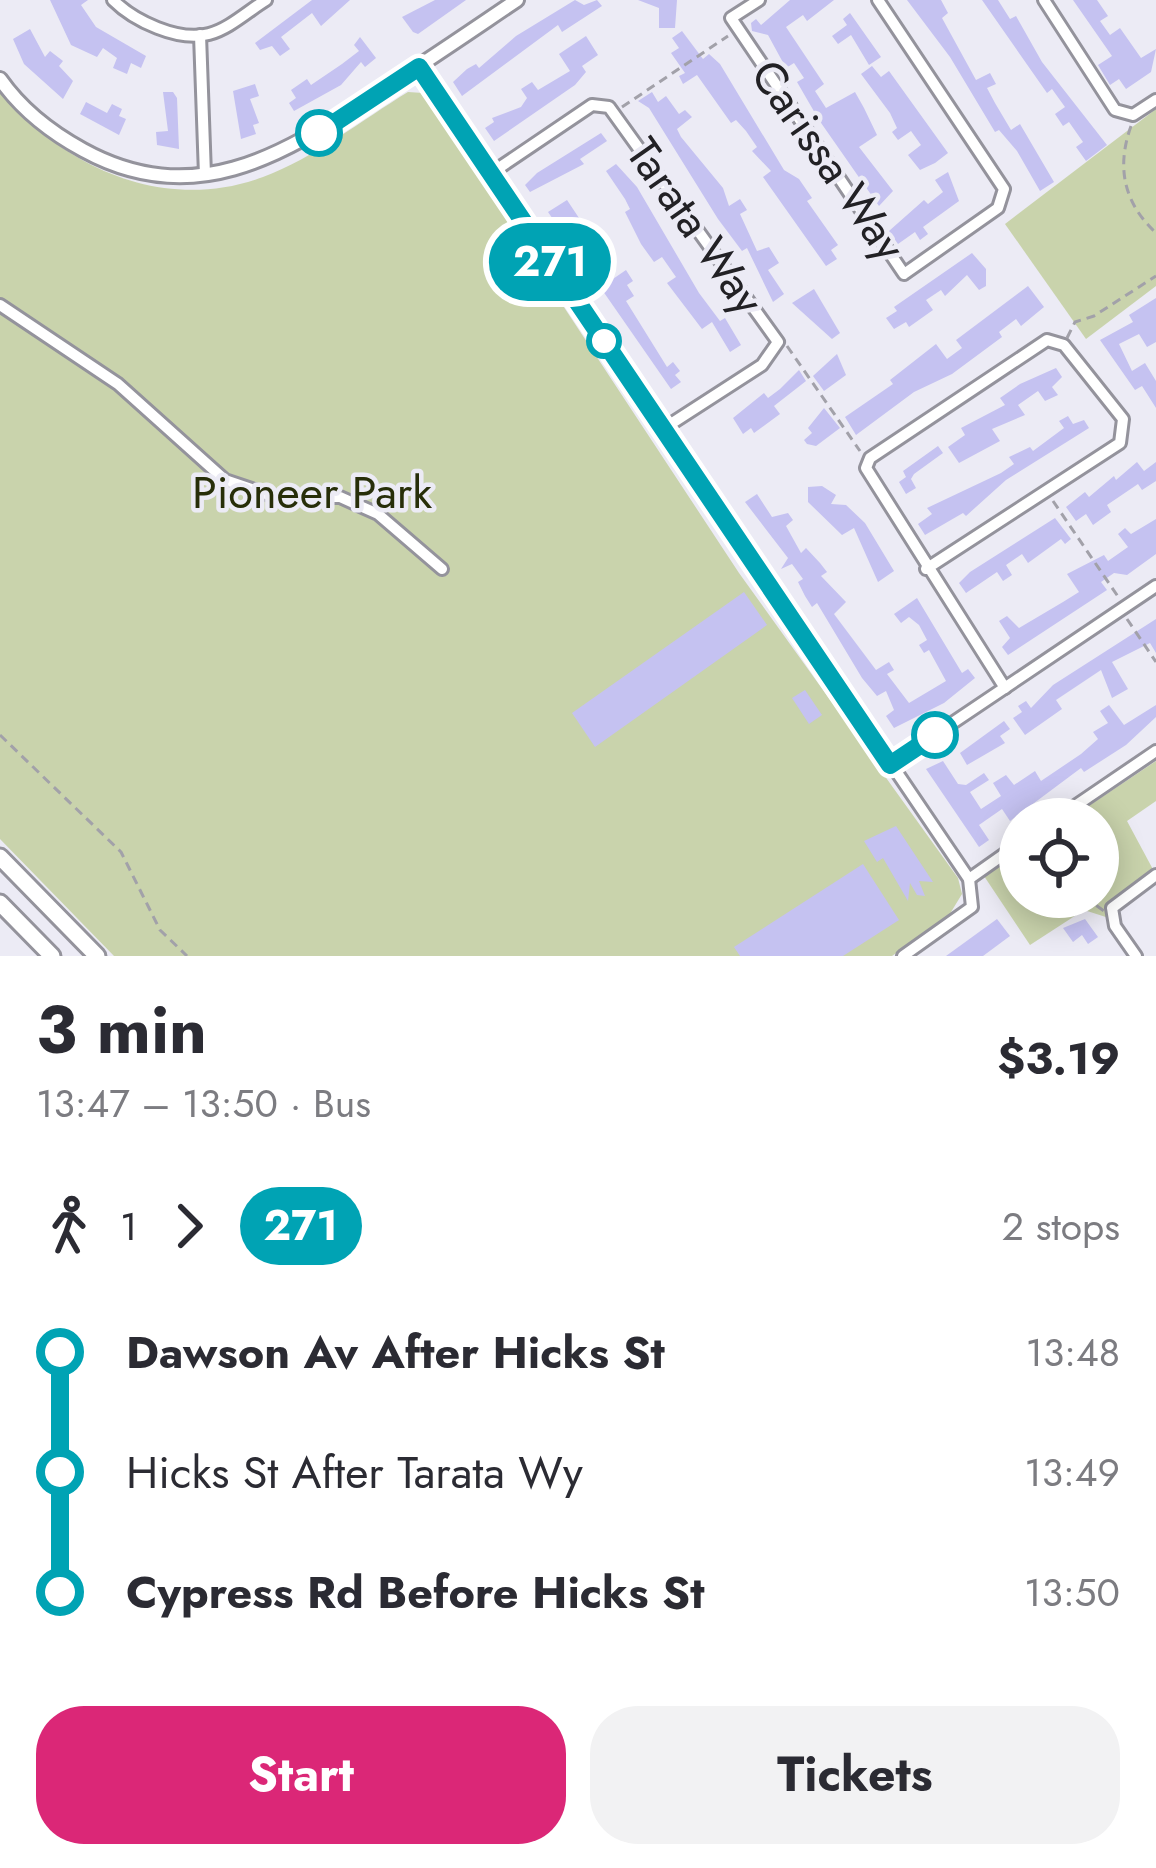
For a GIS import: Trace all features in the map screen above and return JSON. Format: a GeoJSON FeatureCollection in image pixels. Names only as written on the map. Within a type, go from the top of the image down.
{"type":"FeatureCollection","features":[{"type":"Feature","properties":{"kind":"highway"},"geometry":{"type":"LineString","coordinates":[[0,856],[98,956]]}},
{"type":"Feature","properties":{"kind":"highway"},"geometry":{"type":"LineString","coordinates":[[0,903],[52,956]]}},
{"type":"Feature","properties":{"kind":"main road"},"geometry":{"type":"LineString","coordinates":[[0,79],[35,118],[93,155],[152,172],[205,175],[290,151],[517,0]]}},
{"type":"Feature","properties":{"kind":"street"},"geometry":{"type":"LineString","coordinates":[[113,0],[141,21],[200,35],[220,30],[266,0]]}},
{"type":"Feature","properties":{"kind":"street","name":"Carissa Way"},"geometry":{"type":"LineString","coordinates":[[759,0],[730,18],[904,274],[998,208],[1004,189],[878,0]]}},
{"type":"Feature","properties":{"kind":"street"},"geometry":{"type":"LineString","coordinates":[[1044,0],[1115,110],[1131,115],[1156,100]]}},
{"type":"Feature","properties":{"kind":"street"},"geometry":{"type":"LineString","coordinates":[[200,35],[205,175]]}},
{"type":"Feature","properties":{"kind":"street"},"geometry":{"type":"LineString","coordinates":[[419,67],[969,879],[972,907],[903,956]]}},
{"type":"Feature","properties":{"kind":"street","name":"Tarata Way"},"geometry":{"type":"LineString","coordinates":[[490,174],[592,105],[615,111],[778,342],[762,364],[663,430]]}},
{"type":"Feature","properties":{"kind":"street"},"geometry":{"type":"LineString","coordinates":[[0,305],[118,384],[225,481],[274,497],[340,497],[378,514],[442,569]]}},
{"type":"Feature","properties":{"kind":"street"},"geometry":{"type":"LineString","coordinates":[[926,569],[1120,443],[1124,419],[1064,345],[1047,340],[868,463],[867,475],[926,569],[1005,688]]}},
{"type":"Feature","properties":{"kind":"street"},"geometry":{"type":"LineString","coordinates":[[890,765],[1156,586]]}},
{"type":"Feature","properties":{"kind":"street"},"geometry":{"type":"LineString","coordinates":[[1087,798],[1156,751]]}},
{"type":"Feature","properties":{"kind":"street"},"geometry":{"type":"LineString","coordinates":[[969,879],[999,858]]}},
{"type":"Feature","properties":{"kind":"street"},"geometry":{"type":"LineString","coordinates":[[1119,900],[1156,875]]}},
{"type":"Feature","properties":{"kind":"street"},"geometry":{"type":"LineString","coordinates":[[1114,918],[1136,956]]}},
{"type":"Feature","properties":{"kind":"path"},"geometry":{"type":"LineString","coordinates":[[615,111],[738,29]]}},
{"type":"Feature","properties":{"kind":"path"},"geometry":{"type":"LineString","coordinates":[[1131,115],[1125,187],[1136,212],[1156,232]]}},
{"type":"Feature","properties":{"kind":"path"},"geometry":{"type":"LineString","coordinates":[[1064,345],[1075,322],[1094,316],[1156,276]]}},
{"type":"Feature","properties":{"kind":"path"},"geometry":{"type":"LineString","coordinates":[[778,342],[787,345],[868,463]]}},
{"type":"Feature","properties":{"kind":"path"},"geometry":{"type":"LineString","coordinates":[[1045,491],[1156,662]]}},
{"type":"Feature","properties":{"kind":"path"},"geometry":{"type":"LineString","coordinates":[[0,735],[121,852],[160,930],[187,956]]}},
{"type":"Feature","properties":{"kind":"green space","name":"Pioneer Park"},"geometry":{"type":"Polygon","coordinates":[[[0,89],[53,141],[84,161],[152,186],[189,190],[263,177],[319,149],[408,92],[423,93],[739,573],[958,878],[962,894],[948,917],[892,956],[114,956],[0,839],[0,89]]]}},
{"type":"Feature","properties":{"kind":"green space"},"geometry":{"type":"Polygon","coordinates":[[[1156,109],[1156,286],[1086,339],[1005,224],[1156,109]]]}},
{"type":"Feature","properties":{"kind":"green space"},"geometry":{"type":"Polygon","coordinates":[[[1156,761],[1156,801],[1127,821],[1156,875],[1119,904],[1119,798],[1100,798],[1156,761]]]}},
{"type":"Feature","properties":{"kind":"green space"},"geometry":{"type":"Polygon","coordinates":[[[999,866],[999,898],[984,876],[999,866]]]}},
{"type":"Feature","properties":{"kind":"green space"},"geometry":{"type":"Polygon","coordinates":[[[1012,918],[1072,918],[1030,945],[1012,918]]]}},
{"type":"Feature","properties":{"kind":"building"},"geometry":{"type":"Polygon","coordinates":[[[50,0],[88,0],[81,5],[96,27],[146,56],[141,68],[131,63],[127,74],[113,68],[117,58],[103,48],[97,57],[71,45],[50,0]]]}},
{"type":"Feature","properties":{"kind":"building"},"geometry":{"type":"Polygon","coordinates":[[[312,0],[350,0],[321,26],[312,13],[281,37],[290,49],[280,56],[272,46],[260,50],[255,43],[312,0]]]}},
{"type":"Feature","properties":{"kind":"building"},"geometry":{"type":"Polygon","coordinates":[[[435,0],[466,0],[418,34],[413,32],[402,17],[435,0]]]}},
{"type":"Feature","properties":{"kind":"building"},"geometry":{"type":"Polygon","coordinates":[[[575,0],[584,5],[597,0],[602,6],[562,32],[558,25],[462,96],[453,82],[467,69],[476,64],[479,68],[516,36],[575,0]]]}},
{"type":"Feature","properties":{"kind":"building"},"geometry":{"type":"Polygon","coordinates":[[[638,0],[677,0],[675,28],[659,28],[659,8],[638,0]]]}},
{"type":"Feature","properties":{"kind":"building"},"geometry":{"type":"Polygon","coordinates":[[[790,0],[834,0],[807,21],[803,15],[786,27],[824,84],[815,91],[826,108],[855,92],[864,108],[877,135],[859,147],[893,191],[879,206],[819,120],[797,82],[804,78],[794,63],[786,68],[768,35],[752,31],[751,23],[756,19],[761,25],[790,0]]]}},
{"type":"Feature","properties":{"kind":"building"},"geometry":{"type":"Polygon","coordinates":[[[907,0],[941,0],[948,13],[942,18],[976,80],[990,73],[996,84],[987,88],[995,103],[1011,130],[1020,124],[1054,182],[1040,191],[1017,151],[999,130],[995,132],[950,57],[907,0]]]}},
{"type":"Feature","properties":{"kind":"building"},"geometry":{"type":"Polygon","coordinates":[[[982,0],[998,0],[1010,19],[1016,16],[1042,62],[1107,145],[1086,161],[1076,147],[1083,142],[1069,122],[1063,126],[1055,114],[1065,107],[1052,89],[1047,93],[982,0]]]}},
{"type":"Feature","properties":{"kind":"building"},"geometry":{"type":"Polygon","coordinates":[[[1073,0],[1097,0],[1108,16],[1100,21],[1110,35],[1120,28],[1141,58],[1156,49],[1151,72],[1126,89],[1119,79],[1110,85],[1098,65],[1112,56],[1073,0]]]}},
{"type":"Feature","properties":{"kind":"building"},"geometry":{"type":"Polygon","coordinates":[[[850,13],[881,57],[869,65],[851,35],[838,44],[832,36],[847,25],[843,19],[850,13]]]}},
{"type":"Feature","properties":{"kind":"building"},"geometry":{"type":"Polygon","coordinates":[[[30,29],[45,57],[50,51],[63,61],[59,66],[73,81],[63,99],[24,64],[13,39],[30,29]]]}},
{"type":"Feature","properties":{"kind":"building"},"geometry":{"type":"Polygon","coordinates":[[[682,31],[703,59],[709,54],[720,64],[784,170],[799,179],[812,198],[807,201],[838,245],[831,250],[837,259],[826,266],[763,177],[771,171],[752,151],[757,147],[736,120],[731,123],[697,75],[683,84],[679,76],[685,73],[671,53],[679,48],[672,38],[682,31]]]}},
{"type":"Feature","properties":{"kind":"building"},"geometry":{"type":"Polygon","coordinates":[[[586,36],[598,55],[582,66],[586,72],[575,85],[494,141],[485,128],[494,122],[492,118],[521,107],[527,98],[521,89],[532,82],[538,90],[570,71],[559,54],[586,36]]]}},
{"type":"Feature","properties":{"kind":"building"},"geometry":{"type":"Polygon","coordinates":[[[360,37],[376,58],[365,67],[361,62],[341,85],[294,111],[289,103],[296,98],[291,90],[307,79],[311,85],[359,51],[354,45],[360,37]]]}},
{"type":"Feature","properties":{"kind":"building"},"geometry":{"type":"Polygon","coordinates":[[[872,66],[881,77],[889,71],[948,153],[935,163],[920,170],[908,155],[921,145],[911,131],[898,140],[892,132],[897,128],[890,113],[861,74],[872,66]]]}},
{"type":"Feature","properties":{"kind":"building"},"geometry":{"type":"Polygon","coordinates":[[[255,84],[259,96],[250,99],[259,123],[253,125],[256,134],[241,139],[233,91],[255,84]]]}},
{"type":"Feature","properties":{"kind":"building"},"geometry":{"type":"Polygon","coordinates":[[[163,92],[173,92],[177,98],[179,149],[157,145],[156,132],[168,131],[163,92]]]}},
{"type":"Feature","properties":{"kind":"building"},"geometry":{"type":"Polygon","coordinates":[[[652,92],[658,102],[666,96],[679,114],[685,110],[692,117],[677,129],[681,137],[723,188],[729,206],[740,199],[747,210],[740,214],[757,251],[769,247],[779,263],[768,270],[784,294],[773,302],[747,248],[742,251],[718,219],[649,108],[638,101],[652,92]]]}},
{"type":"Feature","properties":{"kind":"building"},"geometry":{"type":"Polygon","coordinates":[[[86,102],[107,113],[112,104],[122,109],[119,116],[126,119],[119,135],[80,114],[86,102]]]}},
{"type":"Feature","properties":{"kind":"building"},"geometry":{"type":"Polygon","coordinates":[[[601,133],[607,141],[580,159],[584,164],[530,192],[525,185],[537,173],[601,133]]]}},
{"type":"Feature","properties":{"kind":"building"},"geometry":{"type":"Polygon","coordinates":[[[616,164],[637,187],[699,293],[720,321],[725,318],[741,345],[730,352],[712,322],[702,329],[667,283],[676,277],[662,257],[654,262],[641,244],[625,212],[630,209],[606,171],[616,164]]]}},
{"type":"Feature","properties":{"kind":"building"},"geometry":{"type":"Polygon","coordinates":[[[948,172],[959,201],[923,227],[928,234],[920,240],[915,232],[898,244],[889,231],[924,200],[928,204],[943,192],[935,180],[948,172]]]}},
{"type":"Feature","properties":{"kind":"building"},"geometry":{"type":"Polygon","coordinates":[[[567,200],[595,242],[588,248],[610,281],[626,270],[633,281],[627,285],[634,296],[626,301],[667,367],[673,362],[680,371],[675,375],[681,382],[671,389],[548,212],[567,200]]]}},
{"type":"Feature","properties":{"kind":"building"},"geometry":{"type":"Polygon","coordinates":[[[972,253],[986,269],[986,286],[979,290],[967,275],[945,296],[941,290],[926,300],[933,310],[909,327],[906,322],[894,329],[886,318],[897,311],[894,307],[972,253]]]}},
{"type":"Feature","properties":{"kind":"building"},"geometry":{"type":"Polygon","coordinates":[[[1028,286],[1044,307],[1021,326],[1016,319],[999,332],[1002,337],[952,374],[914,392],[856,435],[845,417],[893,384],[890,380],[936,344],[947,359],[962,348],[956,340],[1028,286]]]}},
{"type":"Feature","properties":{"kind":"building"},"geometry":{"type":"Polygon","coordinates":[[[814,289],[840,333],[832,339],[792,303],[814,289]]]}},
{"type":"Feature","properties":{"kind":"building"},"geometry":{"type":"Polygon","coordinates":[[[1156,298],[1156,342],[1147,347],[1139,334],[1119,344],[1132,371],[1145,363],[1156,381],[1156,408],[1142,386],[1135,390],[1100,340],[1133,322],[1129,315],[1156,298]]]}},
{"type":"Feature","properties":{"kind":"building"},"geometry":{"type":"Polygon","coordinates":[[[837,354],[846,375],[824,391],[813,376],[837,354]]]}},
{"type":"Feature","properties":{"kind":"building"},"geometry":{"type":"Polygon","coordinates":[[[1056,368],[1062,377],[1052,387],[1058,395],[1045,401],[1038,391],[1018,405],[1025,415],[992,429],[1000,441],[959,463],[948,447],[965,435],[961,428],[1005,405],[1000,398],[1020,384],[1056,368]]]}},
{"type":"Feature","properties":{"kind":"building"},"geometry":{"type":"Polygon","coordinates":[[[799,370],[806,381],[774,406],[780,414],[754,433],[751,428],[743,434],[733,418],[764,393],[768,398],[799,370]]]}},
{"type":"Feature","properties":{"kind":"building"},"geometry":{"type":"Polygon","coordinates":[[[824,408],[840,428],[816,446],[807,444],[804,440],[812,433],[808,428],[824,408]]]}},
{"type":"Feature","properties":{"kind":"building"},"geometry":{"type":"Polygon","coordinates":[[[1068,416],[1073,424],[1084,420],[1089,428],[1006,480],[966,516],[963,513],[925,535],[918,524],[932,514],[927,508],[1001,473],[1014,464],[1009,457],[1030,447],[1033,451],[1064,428],[1059,421],[1068,416]]]}},
{"type":"Feature","properties":{"kind":"building"},"geometry":{"type":"Polygon","coordinates":[[[938,446],[943,453],[914,474],[911,479],[916,488],[906,494],[899,482],[906,477],[903,471],[938,446]]]}},
{"type":"Feature","properties":{"kind":"building"},"geometry":{"type":"Polygon","coordinates":[[[1137,462],[1144,471],[1156,462],[1156,481],[1142,490],[1138,484],[1107,505],[1111,512],[1093,525],[1086,514],[1076,521],[1066,507],[1085,492],[1089,497],[1114,476],[1116,480],[1137,462]]]}},
{"type":"Feature","properties":{"kind":"building"},"geometry":{"type":"Polygon","coordinates":[[[822,486],[836,495],[831,504],[846,505],[865,523],[894,571],[878,582],[854,528],[842,535],[808,502],[808,487],[822,486]]]}},
{"type":"Feature","properties":{"kind":"building"},"geometry":{"type":"Polygon","coordinates":[[[757,494],[772,517],[788,513],[793,520],[786,526],[801,553],[806,548],[820,563],[827,572],[821,576],[846,602],[834,614],[876,670],[889,662],[894,670],[887,674],[909,703],[946,681],[929,650],[924,653],[919,645],[927,640],[919,625],[909,617],[901,623],[894,614],[917,598],[962,673],[968,669],[975,678],[944,703],[894,728],[886,716],[894,710],[886,691],[877,696],[862,678],[817,603],[812,607],[805,596],[798,582],[803,579],[792,564],[781,569],[788,558],[745,502],[757,494]]]}},
{"type":"Feature","properties":{"kind":"building"},"geometry":{"type":"Polygon","coordinates":[[[1055,518],[1071,539],[1065,544],[1061,539],[1028,563],[1022,554],[1006,565],[1012,575],[1003,581],[997,572],[966,593],[959,583],[970,572],[1055,518]]]}},
{"type":"Feature","properties":{"kind":"building"},"geometry":{"type":"Polygon","coordinates":[[[1156,519],[1156,554],[1127,575],[1114,573],[1101,582],[1107,590],[1008,655],[1002,647],[1010,638],[999,621],[1007,616],[1019,628],[1079,592],[1067,574],[1104,555],[1108,561],[1128,547],[1118,534],[1125,528],[1131,534],[1156,519]]]}},
{"type":"Feature","properties":{"kind":"building"},"geometry":{"type":"Polygon","coordinates":[[[744,592],[767,625],[595,747],[572,713],[744,592]]]}},
{"type":"Feature","properties":{"kind":"building"},"geometry":{"type":"Polygon","coordinates":[[[1156,619],[1156,653],[1150,643],[1112,662],[1128,689],[1112,698],[1101,670],[1056,700],[1062,709],[1025,735],[1013,718],[1022,712],[1018,706],[1026,701],[1031,708],[1053,685],[1156,619]]]}},
{"type":"Feature","properties":{"kind":"building"},"geometry":{"type":"Polygon","coordinates":[[[805,690],[822,715],[809,724],[792,698],[805,690]]]}},
{"type":"Feature","properties":{"kind":"building"},"geometry":{"type":"Polygon","coordinates":[[[1109,705],[1124,725],[1156,705],[1156,717],[1126,745],[1084,772],[1081,768],[1041,798],[999,798],[999,811],[979,825],[989,840],[979,847],[926,769],[943,761],[958,784],[966,785],[984,773],[989,780],[970,792],[981,809],[1001,796],[993,783],[1006,775],[1014,785],[1035,771],[1041,781],[1081,754],[1098,739],[1093,732],[1108,723],[1100,711],[1109,705]]]}},
{"type":"Feature","properties":{"kind":"building"},"geometry":{"type":"Polygon","coordinates":[[[1004,721],[1010,729],[1000,736],[1005,743],[967,765],[960,753],[1004,721]]]}},
{"type":"Feature","properties":{"kind":"building"},"geometry":{"type":"Polygon","coordinates":[[[896,826],[933,882],[919,881],[925,896],[917,895],[910,883],[908,901],[883,858],[877,862],[864,841],[896,826]]]}},
{"type":"Feature","properties":{"kind":"building"},"geometry":{"type":"Polygon","coordinates":[[[863,864],[899,920],[843,956],[740,956],[734,947],[863,864]]]}},
{"type":"Feature","properties":{"kind":"building"},"geometry":{"type":"Polygon","coordinates":[[[997,919],[1010,936],[983,956],[946,956],[997,919]]]}},
{"type":"Feature","properties":{"kind":"building"},"geometry":{"type":"Polygon","coordinates":[[[1085,919],[1098,937],[1088,944],[1082,935],[1073,942],[1063,928],[1085,919]]]}},
{"type":"Feature","properties":{"kind":"bus line","name":"271"},"geometry":{"type":"LineString","coordinates":[[319,133],[419,67],[890,765],[935,735]]}}]}
